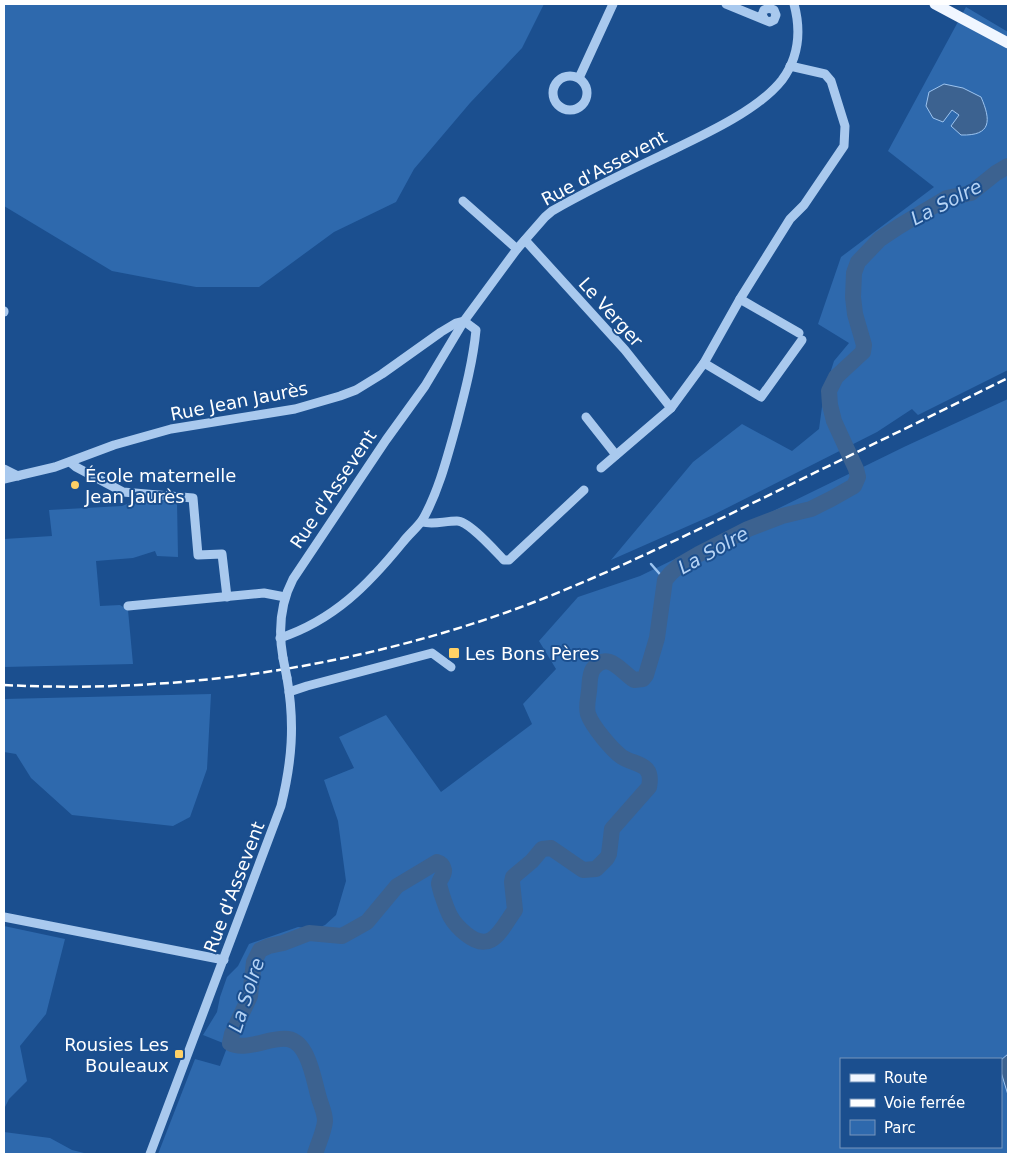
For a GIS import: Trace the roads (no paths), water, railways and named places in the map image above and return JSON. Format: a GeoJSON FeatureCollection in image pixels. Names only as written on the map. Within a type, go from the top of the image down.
{"type":"FeatureCollection","features":[{"type":"Feature","properties":{"kind":"main road"},"geometry":{"type":"LineString","coordinates":[[935,4],[1008,43]]}},
{"type":"Feature","properties":{"kind":"street"},"geometry":{"type":"LineString","coordinates":[[579,78],[613,4]]}},
{"type":"Feature","properties":{"kind":"street"},"geometry":{"type":"LineString","coordinates":[[726,4],[765,20]]}},
{"type":"Feature","properties":{"kind":"street","name":"Rue d'Assevent"},"geometry":{"type":"LineString","coordinates":[[150,1154],[272,833],[286,785],[292,740],[289,692],[280,638],[284,597],[292,579],[424,386],[464,321],[517,249],[552,211],[692,141],[750,107],[771,92],[782,79],[796,52],[798,17],[794,4]]}},
{"type":"Feature","properties":{"kind":"street"},"geometry":{"type":"LineString","coordinates":[[601,468],[671,408],[704,363],[790,219],[804,205],[844,146],[845,126],[831,81],[825,74],[790,66]]}},
{"type":"Feature","properties":{"kind":"street"},"geometry":{"type":"LineString","coordinates":[[463,201],[517,249]]}},
{"type":"Feature","properties":{"kind":"street","name":"Le Verger"},"geometry":{"type":"LineString","coordinates":[[525,240],[625,350],[671,408]]}},
{"type":"Feature","properties":{"kind":"street"},"geometry":{"type":"LineString","coordinates":[[704,363],[762,397],[800,337],[740,300]]}},
{"type":"Feature","properties":{"kind":"street"},"geometry":{"type":"LineString","coordinates":[[280,638],[311,626],[349,600],[422,522],[431,504],[448,455],[474,349],[476,330],[464,321]]}},
{"type":"Feature","properties":{"kind":"street","name":"Rue Jean Jaurès"},"geometry":{"type":"LineString","coordinates":[[4,478],[70,462],[114,446],[171,429],[295,409],[340,396],[356,390],[441,332],[456,323],[464,321]]}},
{"type":"Feature","properties":{"kind":"street"},"geometry":{"type":"LineString","coordinates":[[586,417],[616,455]]}},
{"type":"Feature","properties":{"kind":"street"},"geometry":{"type":"LineString","coordinates":[[70,462],[123,492],[193,498],[198,555],[222,554],[227,597]]}},
{"type":"Feature","properties":{"kind":"street"},"geometry":{"type":"LineString","coordinates":[[4,469],[18,476]]}},
{"type":"Feature","properties":{"kind":"street"},"geometry":{"type":"LineString","coordinates":[[422,522],[432,524],[459,521],[469,527],[504,560],[509,560],[584,490]]}},
{"type":"Feature","properties":{"kind":"street"},"geometry":{"type":"LineString","coordinates":[[128,606],[264,593],[284,597]]}},
{"type":"Feature","properties":{"kind":"street"},"geometry":{"type":"LineString","coordinates":[[289,692],[432,652],[451,668]]}},
{"type":"Feature","properties":{"kind":"street"},"geometry":{"type":"LineString","coordinates":[[4,917],[224,960]]}},
{"type":"Feature","properties":{"kind":"waterway","name":"La Solre"},"geometry":{"type":"LineString","coordinates":[[315,1154],[325,1118],[310,1064],[301,1047],[288,1039],[243,1046],[230,1043],[232,1034],[250,996],[254,962],[260,950],[309,933],[342,936],[367,922],[397,886],[437,862],[442,864],[444,868],[444,874],[439,884],[446,907],[453,921],[461,930],[475,940],[489,941],[495,937],[515,910],[513,877],[532,861],[542,849],[551,848],[583,870],[596,869],[607,858],[612,829],[649,787],[650,779],[647,769],[622,757],[613,749],[590,719],[587,706],[590,677],[593,669],[603,661],[609,662],[634,680],[643,679],[646,675],[657,638],[665,580],[671,573],[680,565],[699,554],[748,529],[782,516],[811,509],[854,486],[858,477],[856,469],[834,421],[829,391],[836,377],[863,352],[864,345],[855,314],[853,297],[854,273],[858,262],[880,239],[898,227],[947,198],[971,193],[1008,166]]}},
{"type":"Feature","properties":{"kind":"waterway"},"geometry":{"type":"LineString","coordinates":[[651,564],[665,580]]}},
{"type":"Feature","properties":{"kind":"railway"},"geometry":{"type":"LineString","coordinates":[[4,685],[70,687],[136,685],[268,672],[398,645],[461,627],[555,594],[645,555],[1008,378]]}},
{"type":"Feature","properties":{"kind":"place","name":"École maternelle Jean Jaurès"},"geometry":{"type":"Point","coordinates":[75,485]}},
{"type":"Feature","properties":{"kind":"place","name":"Les Bons Pères"},"geometry":{"type":"Point","coordinates":[454,653]}},
{"type":"Feature","properties":{"kind":"place","name":"Rousies Les Bouleaux"},"geometry":{"type":"Point","coordinates":[179,1054]}}]}
